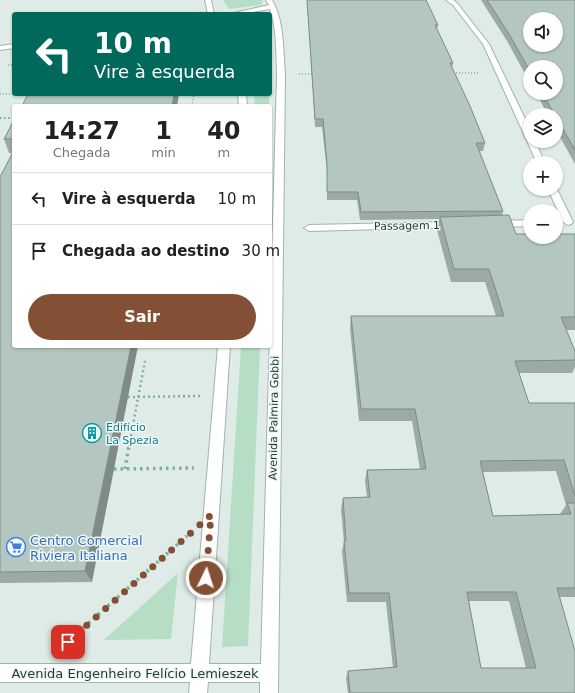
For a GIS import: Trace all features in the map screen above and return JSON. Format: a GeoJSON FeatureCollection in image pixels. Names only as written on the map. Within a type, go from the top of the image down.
{"type":"FeatureCollection","features":[{"type":"Feature","properties":{"kind":"street"},"geometry":{"type":"LineString","coordinates":[[208,0],[211,12]]}},
{"type":"Feature","properties":{"kind":"street"},"geometry":{"type":"LineString","coordinates":[[449,0],[455,4],[486,44],[523,122]]}},
{"type":"Feature","properties":{"kind":"street"},"geometry":{"type":"LineString","coordinates":[[239,12],[273,2]]}},
{"type":"Feature","properties":{"kind":"street","name":"Avenida Palmira Gobbi"},"geometry":{"type":"LineString","coordinates":[[269,693],[281,74],[273,2]]}},
{"type":"Feature","properties":{"kind":"street"},"geometry":{"type":"LineString","coordinates":[[0,48],[12,46]]}},
{"type":"Feature","properties":{"kind":"street"},"geometry":{"type":"LineString","coordinates":[[557,196],[571,222]]}},
{"type":"Feature","properties":{"kind":"street"},"geometry":{"type":"LineString","coordinates":[[483,224],[523,223]]}},
{"type":"Feature","properties":{"kind":"street","name":"Passagem 1"},"geometry":{"type":"LineString","coordinates":[[309,228],[467,224]]}},
{"type":"Feature","properties":{"kind":"street"},"geometry":{"type":"LineString","coordinates":[[198,693],[224,348]]}},
{"type":"Feature","properties":{"kind":"street","name":"Avenida Engenheiro Felício Lemieszek"},"geometry":{"type":"LineString","coordinates":[[0,674],[269,673]]}},
{"type":"Feature","properties":{"kind":"path"},"geometry":{"type":"LineString","coordinates":[[446,73],[501,73]]}},
{"type":"Feature","properties":{"kind":"path"},"geometry":{"type":"LineString","coordinates":[[281,74],[320,74]]}},
{"type":"Feature","properties":{"kind":"path"},"geometry":{"type":"LineString","coordinates":[[0,94],[12,94]]}},
{"type":"Feature","properties":{"kind":"path"},"geometry":{"type":"LineString","coordinates":[[0,118],[12,118]]}},
{"type":"Feature","properties":{"kind":"path"},"geometry":{"type":"LineString","coordinates":[[125,469],[145,361]]}},
{"type":"Feature","properties":{"kind":"path"},"geometry":{"type":"LineString","coordinates":[[128,397],[188,397]]}},
{"type":"Feature","properties":{"kind":"path"},"geometry":{"type":"LineString","coordinates":[[114,469],[179,469]]}},
{"type":"Feature","properties":{"kind":"path"},"geometry":{"type":"LineString","coordinates":[[32,673],[211,515]]}},
{"type":"Feature","properties":{"kind":"green space"},"geometry":{"type":"Polygon","coordinates":[[[223,0],[263,0],[261,5],[229,9],[223,0]]]}},
{"type":"Feature","properties":{"kind":"green space"},"geometry":{"type":"Polygon","coordinates":[[[254,96],[269,96],[269,104],[255,104],[254,96]]]}},
{"type":"Feature","properties":{"kind":"green space"},"geometry":{"type":"Polygon","coordinates":[[[241,348],[260,348],[248,646],[222,647],[241,348]]]}},
{"type":"Feature","properties":{"kind":"green space"},"geometry":{"type":"Polygon","coordinates":[[[178,573],[171,639],[104,640],[178,573]]]}},
{"type":"Feature","properties":{"kind":"building"},"geometry":{"type":"Polygon","coordinates":[[[307,0],[426,0],[438,25],[435,25],[453,63],[450,63],[485,143],[476,143],[503,211],[361,212],[358,192],[327,192],[327,164],[323,119],[315,119],[307,0]]]}},
{"type":"Feature","properties":{"kind":"building"},"geometry":{"type":"Polygon","coordinates":[[[487,0],[575,0],[575,150],[563,129],[563,108],[551,108],[546,100],[563,100],[563,60],[524,60],[487,0]]]}},
{"type":"Feature","properties":{"kind":"building"},"geometry":{"type":"Polygon","coordinates":[[[27,96],[174,96],[172,104],[23,104],[27,96]]]}},
{"type":"Feature","properties":{"kind":"building"},"geometry":{"type":"Polygon","coordinates":[[[12,124],[12,139],[4,139],[12,124]]]}},
{"type":"Feature","properties":{"kind":"building"},"geometry":{"type":"Polygon","coordinates":[[[12,154],[12,348],[131,348],[85,571],[0,572],[0,177],[12,154]]]}},
{"type":"Feature","properties":{"kind":"building"},"geometry":{"type":"Polygon","coordinates":[[[509,215],[516,234],[523,234],[523,244],[563,244],[563,234],[575,234],[575,317],[561,317],[575,351],[575,360],[515,361],[529,403],[575,403],[575,496],[564,460],[480,461],[493,516],[571,514],[567,503],[575,503],[575,588],[557,588],[575,651],[575,693],[350,693],[348,671],[397,667],[389,593],[349,593],[344,541],[346,541],[343,498],[370,497],[367,470],[426,469],[415,409],[361,409],[351,316],[504,316],[489,269],[454,269],[440,217],[509,215]],[[467,592],[481,668],[536,668],[516,592],[467,592]]]}},
{"type":"Feature","properties":{"kind":"place","name":"Edifício La Spezia"},"geometry":{"type":"Point","coordinates":[92,433]}},
{"type":"Feature","properties":{"kind":"place","name":"Centro Comercial Riviera Italiana"},"geometry":{"type":"Point","coordinates":[16,547]}},
{"type":"Feature","properties":{"kind":"route"},"geometry":{"type":"LineString","coordinates":[[68,642],[211,515],[206,578]]}}]}
